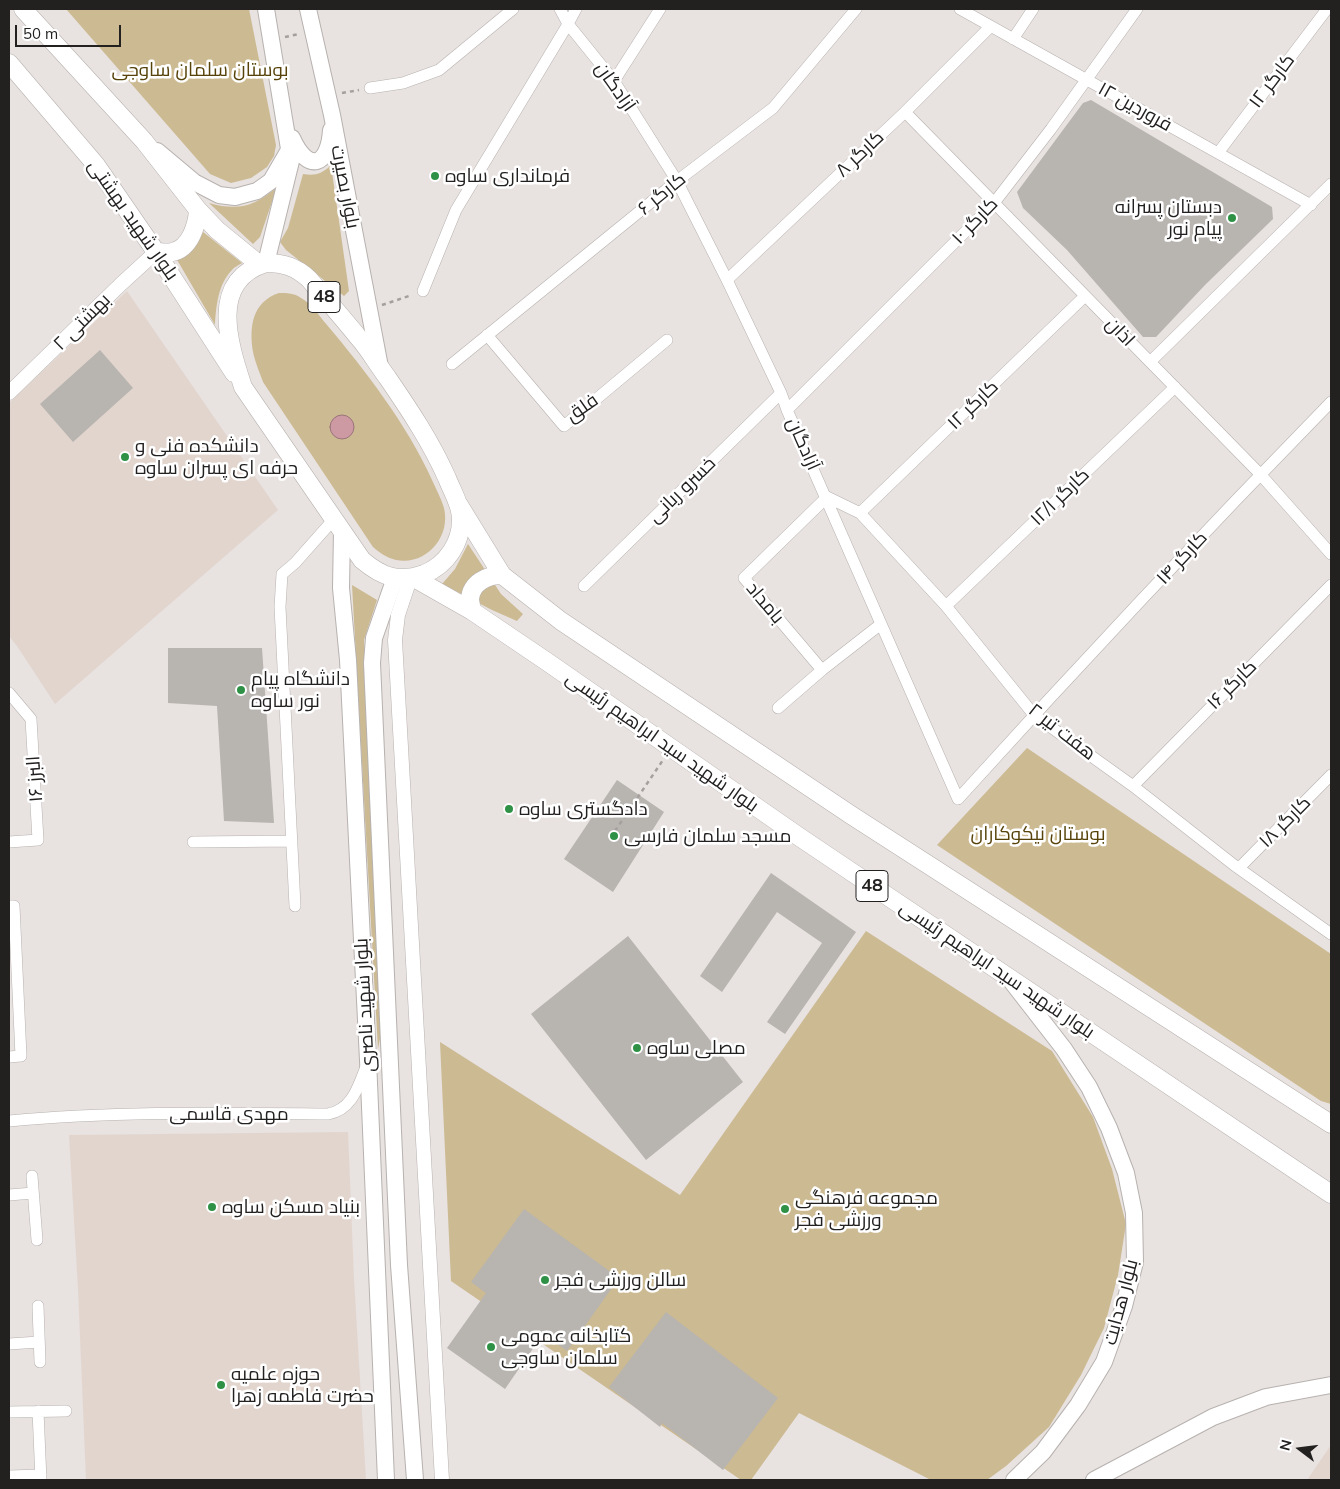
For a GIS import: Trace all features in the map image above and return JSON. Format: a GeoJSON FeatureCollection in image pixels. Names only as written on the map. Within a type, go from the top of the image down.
{"type":"FeatureCollection","features":[{"type":"Feature","properties":{"kind":"main road"},"geometry":{"type":"LineString","coordinates":[[23,9],[144,141],[198,210],[217,230],[263,264],[291,161],[266,9]]}},
{"type":"Feature","properties":{"kind":"main road","name":"بلوار بصیرت"},"geometry":{"type":"LineString","coordinates":[[308,9],[332,114],[380,367]]}},
{"type":"Feature","properties":{"kind":"main road","name":"بلوار شهید بهشتی"},"geometry":{"type":"LineString","coordinates":[[9,63],[96,165],[156,252],[243,387]]}},
{"type":"Feature","properties":{"kind":"main road"},"geometry":{"type":"LineString","coordinates":[[286,125],[303,158],[309,162],[316,162],[324,155],[330,142],[332,114]]}},
{"type":"Feature","properties":{"kind":"main road"},"geometry":{"type":"LineString","coordinates":[[144,141],[194,182],[219,195],[235,197],[257,191],[271,181],[290,148]]}},
{"type":"Feature","properties":{"kind":"main road"},"geometry":{"type":"LineString","coordinates":[[156,252],[178,250],[187,242],[194,230],[198,218],[198,210]]}},
{"type":"Feature","properties":{"kind":"main road","name":"48"},"geometry":{"type":"LineString","coordinates":[[459,505],[461,518],[457,543],[451,554],[432,571],[406,578],[383,574],[362,560],[243,387],[236,365],[227,316],[231,293],[236,282],[244,273],[263,264],[278,263],[290,265],[301,271],[360,338],[407,406],[436,455],[459,505],[502,575],[561,621],[851,815],[1329,1121]]}},
{"type":"Feature","properties":{"kind":"main road","name":"بلوار شهید ناصری"},"geometry":{"type":"LineString","coordinates":[[338,525],[341,588],[348,660],[386,1480]]}},
{"type":"Feature","properties":{"kind":"main road"},"geometry":{"type":"LineString","coordinates":[[472,611],[470,600],[474,588],[479,582],[489,576],[502,575]]}},
{"type":"Feature","properties":{"kind":"main road","name":"بلوار شهید ناصری"},"geometry":{"type":"LineString","coordinates":[[406,578],[374,638],[372,663],[399,1265],[415,1480]]}},
{"type":"Feature","properties":{"kind":"main road","name":"بلوار شهید سید ابراهیم رئیسی"},"geometry":{"type":"LineString","coordinates":[[406,578],[472,611],[809,844],[1331,1194]]}},
{"type":"Feature","properties":{"kind":"main road","name":"بلوار هدایت"},"geometry":{"type":"LineString","coordinates":[[1007,977],[1064,1049],[1089,1087],[1109,1128],[1126,1173],[1134,1214],[1135,1262],[1124,1306],[1104,1362],[1078,1405],[1043,1452],[1014,1480]]}},
{"type":"Feature","properties":{"kind":"main road"},"geometry":{"type":"LineString","coordinates":[[1094,1480],[1213,1417],[1266,1397],[1331,1385]]}},
{"type":"Feature","properties":{"kind":"street"},"geometry":{"type":"LineString","coordinates":[[370,88],[402,83],[439,70],[513,9]]}},
{"type":"Feature","properties":{"kind":"street","name":"آزادگان"},"geometry":{"type":"LineString","coordinates":[[560,9],[568,24],[614,81],[677,181],[727,280],[781,393],[958,799],[1034,715]]}},
{"type":"Feature","properties":{"kind":"street"},"geometry":{"type":"LineString","coordinates":[[423,291],[456,210],[576,9]]}},
{"type":"Feature","properties":{"kind":"street"},"geometry":{"type":"LineString","coordinates":[[614,81],[660,9]]}},
{"type":"Feature","properties":{"kind":"street","name":"کارگر ۶"},"geometry":{"type":"LineString","coordinates":[[452,364],[677,181],[773,108],[856,9]]}},
{"type":"Feature","properties":{"kind":"street","name":"۱۲ فروردین"},"geometry":{"type":"LineString","coordinates":[[960,9],[1311,205]]}},
{"type":"Feature","properties":{"kind":"street"},"geometry":{"type":"LineString","coordinates":[[1013,39],[1033,9]]}},
{"type":"Feature","properties":{"kind":"street","name":"کارگر ۱۰"},"geometry":{"type":"LineString","coordinates":[[788,410],[994,203],[1051,129],[1137,9]]}},
{"type":"Feature","properties":{"kind":"street","name":"کارگر ۱۲"},"geometry":{"type":"LineString","coordinates":[[1218,153],[1327,9]]}},
{"type":"Feature","properties":{"kind":"street","name":"کارگر ۸"},"geometry":{"type":"LineString","coordinates":[[727,280],[905,112],[990,27]]}},
{"type":"Feature","properties":{"kind":"street","name":"اذان"},"geometry":{"type":"LineString","coordinates":[[905,112],[1260,474],[1331,554]]}},
{"type":"Feature","properties":{"kind":"street"},"geometry":{"type":"LineString","coordinates":[[1150,362],[1331,184]]}},
{"type":"Feature","properties":{"kind":"street","name":"بهشتی ۲"},"geometry":{"type":"LineString","coordinates":[[9,393],[156,252]]}},
{"type":"Feature","properties":{"kind":"street","name":"کارگر ۱۲"},"geometry":{"type":"LineString","coordinates":[[860,513],[1085,296]]}},
{"type":"Feature","properties":{"kind":"street","name":"فلق"},"geometry":{"type":"LineString","coordinates":[[487,336],[564,426],[667,340]]}},
{"type":"Feature","properties":{"kind":"street","name":"کارگر ۱۲/۱"},"geometry":{"type":"LineString","coordinates":[[946,606],[1175,387]]}},
{"type":"Feature","properties":{"kind":"street","name":"خسرو ربانی"},"geometry":{"type":"LineString","coordinates":[[584,586],[781,393]]}},
{"type":"Feature","properties":{"kind":"street","name":"کارگر ۱۴"},"geometry":{"type":"LineString","coordinates":[[1034,715],[1260,474],[1331,402]]}},
{"type":"Feature","properties":{"kind":"street","name":"هفت تیر ۲"},"geometry":{"type":"LineString","coordinates":[[827,497],[860,513],[946,606],[1034,715],[1133,786],[1239,868],[1331,934]]}},
{"type":"Feature","properties":{"kind":"street","name":"بامداد"},"geometry":{"type":"LineString","coordinates":[[822,670],[744,578],[827,497]]}},
{"type":"Feature","properties":{"kind":"street"},"geometry":{"type":"LineString","coordinates":[[295,906],[280,607],[282,574],[338,525]]}},
{"type":"Feature","properties":{"kind":"street"},"geometry":{"type":"LineString","coordinates":[[406,578],[395,640],[442,1480]]}},
{"type":"Feature","properties":{"kind":"street","name":"کارگر ۱۶"},"geometry":{"type":"LineString","coordinates":[[1133,786],[1331,585]]}},
{"type":"Feature","properties":{"kind":"street"},"geometry":{"type":"LineString","coordinates":[[778,708],[822,670],[881,624]]}},
{"type":"Feature","properties":{"kind":"street","name":"البرز ۱۶"},"geometry":{"type":"LineString","coordinates":[[9,693],[31,719],[38,840],[9,842]]}},
{"type":"Feature","properties":{"kind":"street","name":"کارگر ۱۸"},"geometry":{"type":"LineString","coordinates":[[1239,868],[1331,776]]}},
{"type":"Feature","properties":{"kind":"street"},"geometry":{"type":"LineString","coordinates":[[193,842],[292,841]]}},
{"type":"Feature","properties":{"kind":"street"},"geometry":{"type":"LineString","coordinates":[[9,1057],[21,1056],[12,906]]}},
{"type":"Feature","properties":{"kind":"street","name":"مهدی قاسمی"},"geometry":{"type":"LineString","coordinates":[[9,1121],[58,1116],[192,1112],[336,1113],[345,1108],[356,1092],[368,1060]]}},
{"type":"Feature","properties":{"kind":"street"},"geometry":{"type":"LineString","coordinates":[[32,1176],[37,1240]]}},
{"type":"Feature","properties":{"kind":"street"},"geometry":{"type":"LineString","coordinates":[[9,1195],[33,1193]]}},
{"type":"Feature","properties":{"kind":"street"},"geometry":{"type":"LineString","coordinates":[[38,1306],[40,1362]]}},
{"type":"Feature","properties":{"kind":"street"},"geometry":{"type":"LineString","coordinates":[[9,1344],[39,1342]]}},
{"type":"Feature","properties":{"kind":"street"},"geometry":{"type":"LineString","coordinates":[[9,1412],[66,1411]]}},
{"type":"Feature","properties":{"kind":"street"},"geometry":{"type":"LineString","coordinates":[[9,1476],[41,1478],[38,1412]]}},
{"type":"Feature","properties":{"kind":"path"},"geometry":{"type":"LineString","coordinates":[[271,40],[313,30]]}},
{"type":"Feature","properties":{"kind":"path"},"geometry":{"type":"LineString","coordinates":[[328,96],[370,88]]}},
{"type":"Feature","properties":{"kind":"path"},"geometry":{"type":"LineString","coordinates":[[369,310],[423,291]]}},
{"type":"Feature","properties":{"kind":"path"},"geometry":{"type":"LineString","coordinates":[[615,831],[671,748]]}},
{"type":"Feature","properties":{"kind":"shaded area","name":"دانشکده فنی و حرفه ای پسران ساوه"},"geometry":{"type":"Polygon","coordinates":[[[127,291],[278,510],[55,704],[9,636],[9,403],[127,291]]]}},
{"type":"Feature","properties":{"kind":"shaded area"},"geometry":{"type":"Polygon","coordinates":[[[342,415],[350,419],[354,427],[350,435],[342,439],[334,435],[330,427],[334,419],[342,415]]]}},
{"type":"Feature","properties":{"kind":"shaded area"},"geometry":{"type":"Polygon","coordinates":[[[348,1132],[354,1279],[366,1480],[86,1480],[69,1135],[348,1132]]]}},
{"type":"Feature","properties":{"kind":"shaded area"},"geometry":{"type":"Polygon","coordinates":[[[1331,1445],[1331,1480],[1307,1480],[1331,1445]]]}},
{"type":"Feature","properties":{"kind":"green space","name":"بوستان سلمان ساوجی"},"geometry":{"type":"Polygon","coordinates":[[[66,9],[249,9],[276,145],[274,156],[267,167],[251,178],[231,183],[210,174],[66,9]]]}},
{"type":"Feature","properties":{"kind":"green space"},"geometry":{"type":"Polygon","coordinates":[[[331,165],[349,291],[344,296],[286,250],[280,242],[288,228],[303,174],[318,174],[331,165]]]}},
{"type":"Feature","properties":{"kind":"green space"},"geometry":{"type":"Polygon","coordinates":[[[277,187],[260,237],[253,244],[209,203],[237,207],[261,199],[277,187]]]}},
{"type":"Feature","properties":{"kind":"green space"},"geometry":{"type":"Polygon","coordinates":[[[203,232],[242,263],[233,269],[224,282],[217,303],[215,325],[176,258],[193,249],[203,232]]]}},
{"type":"Feature","properties":{"kind":"green space"},"geometry":{"type":"Polygon","coordinates":[[[279,293],[296,295],[312,307],[371,380],[411,439],[444,508],[444,529],[440,539],[426,554],[407,561],[396,560],[384,555],[373,547],[263,382],[253,352],[252,325],[254,316],[263,302],[279,293]]]}},
{"type":"Feature","properties":{"kind":"green space"},"geometry":{"type":"Polygon","coordinates":[[[468,544],[501,594],[523,614],[517,621],[442,584],[455,569],[468,544]]]}},
{"type":"Feature","properties":{"kind":"green space"},"geometry":{"type":"Polygon","coordinates":[[[352,585],[377,600],[364,640],[383,1022],[378,1049],[352,585]]]}},
{"type":"Feature","properties":{"kind":"green space","name":"بوستان نیکوکاران"},"geometry":{"type":"Polygon","coordinates":[[[1027,748],[1331,954],[1331,1104],[1321,1101],[937,845],[1027,748]]]}},
{"type":"Feature","properties":{"kind":"green space","name":"مجموعه فرهنگی ورزشی فجر"},"geometry":{"type":"Polygon","coordinates":[[[866,931],[1052,1051],[1093,1117],[1112,1169],[1126,1224],[1118,1275],[1104,1328],[1081,1375],[1049,1427],[1006,1466],[987,1480],[931,1480],[799,1413],[751,1480],[741,1480],[451,1281],[440,1042],[680,1195],[866,931]]]}},
{"type":"Feature","properties":{"kind":"building"},"geometry":{"type":"Polygon","coordinates":[[[1091,100],[1272,207],[1273,219],[1205,285],[1156,337],[1143,337],[1067,250],[1023,208],[1017,192],[1083,103],[1091,100]]]}},
{"type":"Feature","properties":{"kind":"building"},"geometry":{"type":"Polygon","coordinates":[[[100,350],[133,388],[73,442],[40,404],[100,350]]]}},
{"type":"Feature","properties":{"kind":"building"},"geometry":{"type":"Polygon","coordinates":[[[168,648],[262,648],[274,823],[224,821],[217,706],[168,703],[168,648]]]}},
{"type":"Feature","properties":{"kind":"building","name":"مسجد سلمان فارسی"},"geometry":{"type":"Polygon","coordinates":[[[617,780],[664,812],[613,892],[564,859],[617,780]]]}},
{"type":"Feature","properties":{"kind":"building"},"geometry":{"type":"Polygon","coordinates":[[[771,873],[856,932],[785,1034],[767,1022],[822,943],[777,912],[722,992],[700,976],[771,873]]]}},
{"type":"Feature","properties":{"kind":"building","name":"مصلی ساوه"},"geometry":{"type":"Polygon","coordinates":[[[628,936],[743,1082],[646,1160],[531,1014],[628,936]]]}},
{"type":"Feature","properties":{"kind":"building","name":"سالن ورزشی فجر"},"geometry":{"type":"Polygon","coordinates":[[[524,1209],[619,1278],[567,1351],[543,1334],[505,1389],[447,1348],[486,1293],[471,1282],[524,1209]]]}},
{"type":"Feature","properties":{"kind":"building"},"geometry":{"type":"Polygon","coordinates":[[[666,1312],[778,1398],[723,1470],[662,1423],[660,1427],[609,1387],[666,1312]]]}},
{"type":"Feature","properties":{"kind":"place","name":"فرمانداری ساوه"},"geometry":{"type":"Point","coordinates":[435,176]}},
{"type":"Feature","properties":{"kind":"place","name":"دبستان پسرانه پیام نور"},"geometry":{"type":"Point","coordinates":[1232,218]}},
{"type":"Feature","properties":{"kind":"place","name":"دانشکده فنی و حرفه ای پسران ساوه"},"geometry":{"type":"Point","coordinates":[125,457]}},
{"type":"Feature","properties":{"kind":"place","name":"دانشگاه پیام نور ساوه"},"geometry":{"type":"Point","coordinates":[241,690]}},
{"type":"Feature","properties":{"kind":"place","name":"دادگستری ساوه"},"geometry":{"type":"Point","coordinates":[509,809]}},
{"type":"Feature","properties":{"kind":"place","name":"مسجد سلمان فارسی"},"geometry":{"type":"Point","coordinates":[614,836]}},
{"type":"Feature","properties":{"kind":"place","name":"مصلی ساوه"},"geometry":{"type":"Point","coordinates":[637,1048]}},
{"type":"Feature","properties":{"kind":"place","name":"بنیاد مسکن ساوه"},"geometry":{"type":"Point","coordinates":[212,1207]}},
{"type":"Feature","properties":{"kind":"place","name":"مجموعه فرهنگی ورزشی فجر"},"geometry":{"type":"Point","coordinates":[785,1209]}},
{"type":"Feature","properties":{"kind":"place","name":"سالن ورزشی فجر"},"geometry":{"type":"Point","coordinates":[545,1280]}},
{"type":"Feature","properties":{"kind":"place","name":"کتابخانه عمومی سلمان ساوجی"},"geometry":{"type":"Point","coordinates":[491,1347]}},
{"type":"Feature","properties":{"kind":"place","name":"حوزه علمیه حضرت فاطمه زهرا"},"geometry":{"type":"Point","coordinates":[221,1385]}}]}
